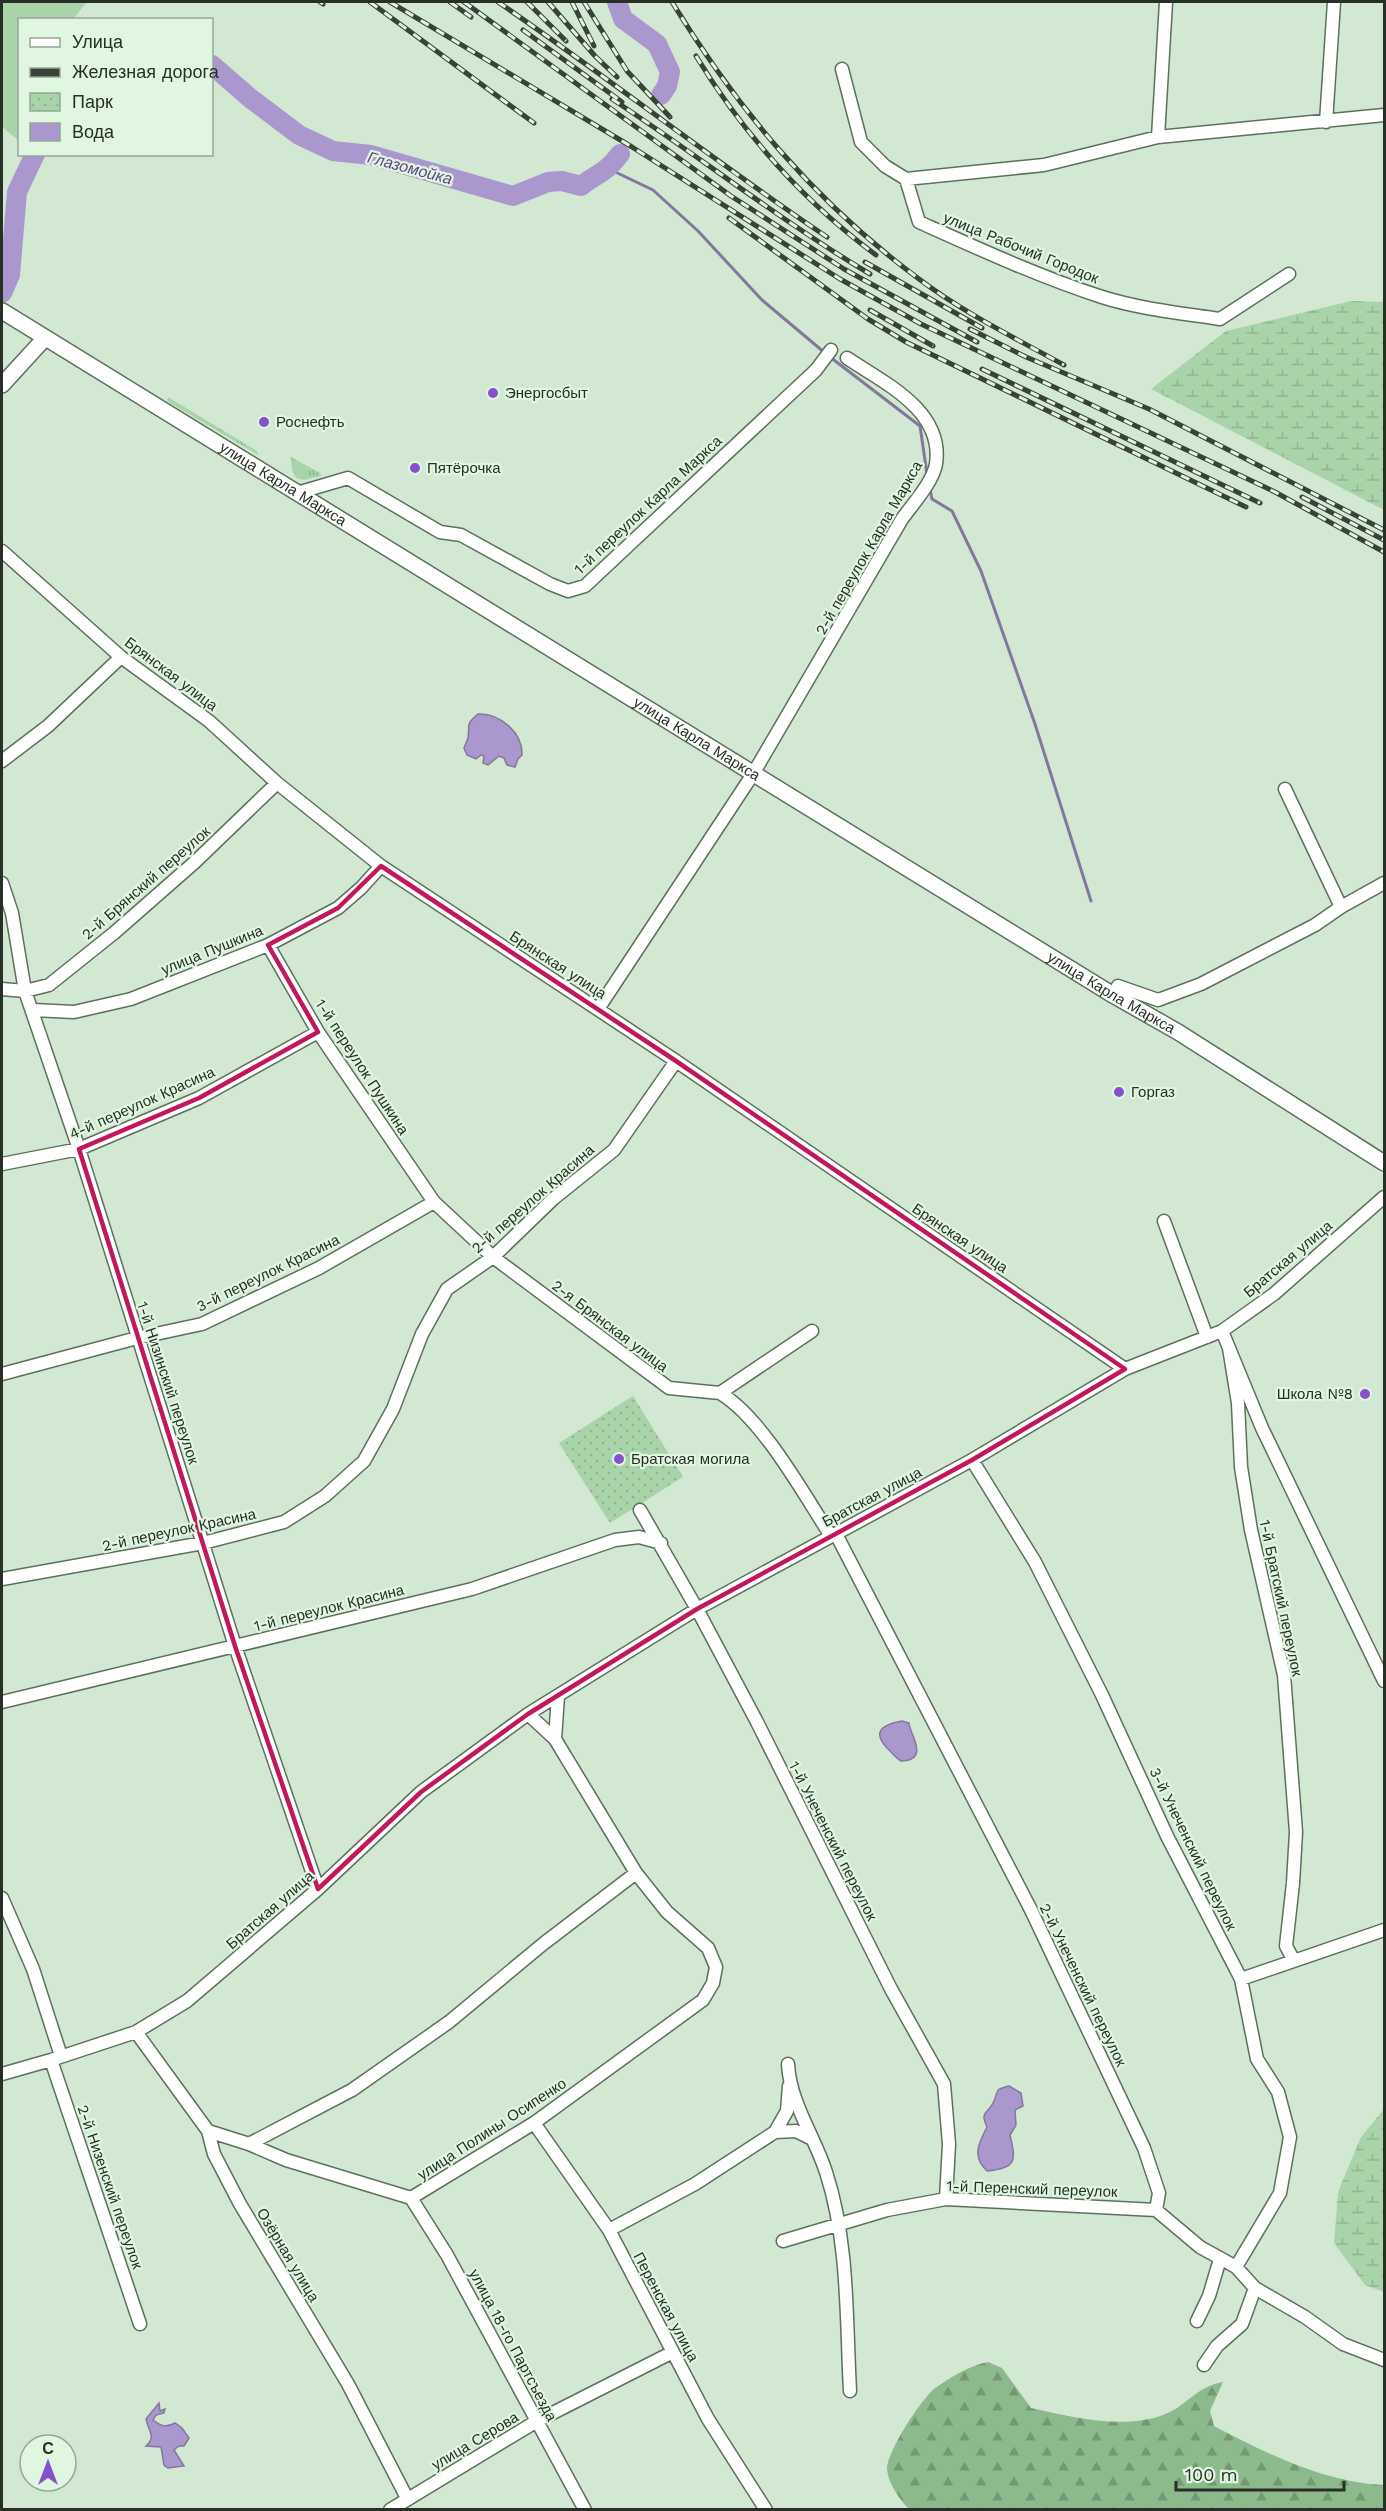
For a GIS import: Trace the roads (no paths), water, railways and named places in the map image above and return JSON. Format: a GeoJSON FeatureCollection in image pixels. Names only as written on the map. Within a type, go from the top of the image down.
{"type":"FeatureCollection","features":[{"type":"Feature","properties":{"kind":"main road","name":"улица Карла Маркса"},"geometry":{"type":"LineString","coordinates":[[4,313],[1113,995],[1178,1032],[1384,1163]]}},
{"type":"Feature","properties":{"kind":"main road"},"geometry":{"type":"LineString","coordinates":[[2,385],[45,339]]}},
{"type":"Feature","properties":{"kind":"street"},"geometry":{"type":"LineString","coordinates":[[1158,137],[1166,2]]}},
{"type":"Feature","properties":{"kind":"street"},"geometry":{"type":"LineString","coordinates":[[1326,122],[1334,2]]}},
{"type":"Feature","properties":{"kind":"street"},"geometry":{"type":"LineString","coordinates":[[842,69],[861,142],[885,166],[906,179],[1044,165],[1158,137],[1384,115]]}},
{"type":"Feature","properties":{"kind":"street","name":"улица Рабочий Городок"},"geometry":{"type":"LineString","coordinates":[[906,179],[919,222],[999,258],[1103,298],[1220,319],[1289,274]]}},
{"type":"Feature","properties":{"kind":"street","name":"1-й переулок Карла Маркса"},"geometry":{"type":"LineString","coordinates":[[297,493],[348,478],[441,532],[461,535],[550,584],[568,591],[585,586],[816,370],[831,350]]}},
{"type":"Feature","properties":{"kind":"street","name":"2-й переулок Карла Маркса"},"geometry":{"type":"LineString","coordinates":[[598,1010],[753,774],[902,519],[922,493],[936,466],[929,423],[917,406],[847,358]]}},
{"type":"Feature","properties":{"kind":"street","name":"Брянская улица"},"geometry":{"type":"LineString","coordinates":[[2,551],[121,657],[209,721],[277,783],[381,866],[676,1061],[1125,1369]]}},
{"type":"Feature","properties":{"kind":"street"},"geometry":{"type":"LineString","coordinates":[[2,761],[48,726],[121,657]]}},
{"type":"Feature","properties":{"kind":"street","name":"2-й Брянский переулок"},"geometry":{"type":"LineString","coordinates":[[26,991],[49,985],[114,933],[195,862],[277,783]]}},
{"type":"Feature","properties":{"kind":"street"},"geometry":{"type":"LineString","coordinates":[[1285,789],[1341,907]]}},
{"type":"Feature","properties":{"kind":"street","name":"улица Пушкина"},"geometry":{"type":"LineString","coordinates":[[33,1010],[74,1012],[131,999],[268,945],[338,908],[381,866]]}},
{"type":"Feature","properties":{"kind":"street","name":"1-й Низинский переулок"},"geometry":{"type":"LineString","coordinates":[[2,883],[12,913],[26,991],[79,1149],[235,1646],[318,1889]]}},
{"type":"Feature","properties":{"kind":"street"},"geometry":{"type":"LineString","coordinates":[[1113,995],[1118,986],[1158,1000],[1201,984],[1315,925],[1341,907],[1384,883]]}},
{"type":"Feature","properties":{"kind":"street","name":"1-й переулок Пушкина"},"geometry":{"type":"LineString","coordinates":[[268,945],[318,1032],[434,1202],[493,1257]]}},
{"type":"Feature","properties":{"kind":"street"},"geometry":{"type":"LineString","coordinates":[[2,989],[26,991]]}},
{"type":"Feature","properties":{"kind":"street","name":"4-й переулок Красина"},"geometry":{"type":"LineString","coordinates":[[2,1164],[79,1149],[199,1098],[318,1032]]}},
{"type":"Feature","properties":{"kind":"street","name":"2-й переулок Красина"},"geometry":{"type":"LineString","coordinates":[[2,1579],[203,1543],[284,1522],[325,1496],[364,1461],[393,1409],[422,1334],[447,1289],[493,1257],[553,1199],[614,1150],[676,1061]]}},
{"type":"Feature","properties":{"kind":"street","name":"Братская улица"},"geometry":{"type":"LineString","coordinates":[[2,2074],[136,2032],[187,2001],[318,1889],[421,1792],[528,1714],[697,1609],[972,1460],[1125,1369],[1222,1331],[1274,1294],[1384,1197]]}},
{"type":"Feature","properties":{"kind":"street","name":"3-й переулок Красина"},"geometry":{"type":"LineString","coordinates":[[2,1374],[137,1338],[202,1324],[319,1268],[434,1202]]}},
{"type":"Feature","properties":{"kind":"street"},"geometry":{"type":"LineString","coordinates":[[1164,1221],[1207,1337]]}},
{"type":"Feature","properties":{"kind":"street","name":"2-я Брянская улица"},"geometry":{"type":"LineString","coordinates":[[493,1257],[669,1388],[720,1393]]}},
{"type":"Feature","properties":{"kind":"street"},"geometry":{"type":"LineString","coordinates":[[812,1331],[720,1393],[736,1402],[759,1428],[833,1535]]}},
{"type":"Feature","properties":{"kind":"street","name":"1-й Братский переулок"},"geometry":{"type":"LineString","coordinates":[[1222,1331],[1262,1428],[1384,1681]]}},
{"type":"Feature","properties":{"kind":"street","name":"1-й Братский переулок"},"geometry":{"type":"LineString","coordinates":[[1229,1348],[1238,1403],[1241,1467],[1251,1530],[1284,1675],[1296,1832],[1286,1946],[1294,1960]]}},
{"type":"Feature","properties":{"kind":"street","name":"3-й Унеченский переулок"},"geometry":{"type":"LineString","coordinates":[[972,1460],[1035,1562],[1102,1695],[1167,1836],[1241,1979],[1257,2059],[1278,2092],[1290,2137],[1280,2193],[1236,2267]]}},
{"type":"Feature","properties":{"kind":"street","name":"1-й Унеченский переулок"},"geometry":{"type":"LineString","coordinates":[[640,1510],[661,1543],[757,1722],[891,1989],[944,2084],[949,2144],[946,2199]]}},
{"type":"Feature","properties":{"kind":"street","name":"2-й Унеченский переулок"},"geometry":{"type":"LineString","coordinates":[[833,1535],[1031,1910],[1144,2148],[1159,2193],[1156,2210]]}},
{"type":"Feature","properties":{"kind":"street","name":"1-й переулок Красина"},"geometry":{"type":"LineString","coordinates":[[2,1702],[472,1589],[615,1540],[639,1537],[661,1543]]}},
{"type":"Feature","properties":{"kind":"street"},"geometry":{"type":"LineString","coordinates":[[555,1739],[558,1696]]}},
{"type":"Feature","properties":{"kind":"street"},"geometry":{"type":"LineString","coordinates":[[249,2144],[362,2084],[449,2022],[543,1944],[636,1873],[555,1739],[528,1714]]}},
{"type":"Feature","properties":{"kind":"street","name":"улица Полины Осипенко"},"geometry":{"type":"LineString","coordinates":[[208,2131],[249,2144],[286,2160],[411,2198],[534,2123],[703,2000],[713,1983],[716,1967],[708,1948],[667,1912],[636,1873]]}},
{"type":"Feature","properties":{"kind":"street","name":"2-й Низенский переулок"},"geometry":{"type":"LineString","coordinates":[[2,1898],[33,1969],[56,2058],[140,2324]]}},
{"type":"Feature","properties":{"kind":"street"},"geometry":{"type":"LineString","coordinates":[[1241,1979],[1384,1930]]}},
{"type":"Feature","properties":{"kind":"street","name":"Озёрная улица"},"geometry":{"type":"LineString","coordinates":[[136,2032],[208,2131],[214,2154],[240,2204],[348,2384],[407,2499]]}},
{"type":"Feature","properties":{"kind":"street"},"geometry":{"type":"LineString","coordinates":[[775,2133],[787,2111],[788,2064]]}},
{"type":"Feature","properties":{"kind":"street"},"geometry":{"type":"LineString","coordinates":[[789,2085],[826,2171],[838,2224],[847,2288],[846,2322],[850,2391]]}},
{"type":"Feature","properties":{"kind":"street","name":"Перенская улица"},"geometry":{"type":"LineString","coordinates":[[534,2123],[609,2230],[708,2419],[766,2510]]}},
{"type":"Feature","properties":{"kind":"street"},"geometry":{"type":"LineString","coordinates":[[609,2230],[695,2184],[775,2133],[796,2131],[812,2139]]}},
{"type":"Feature","properties":{"kind":"street","name":"улица 18-го Партсъезда"},"geometry":{"type":"LineString","coordinates":[[411,2198],[447,2255],[585,2510]]}},
{"type":"Feature","properties":{"kind":"street","name":"1-й Перенский переулок"},"geometry":{"type":"LineString","coordinates":[[783,2241],[887,2210],[946,2199],[1156,2210]]}},
{"type":"Feature","properties":{"kind":"street"},"geometry":{"type":"LineString","coordinates":[[1156,2210],[1200,2247],[1236,2267],[1255,2288],[1305,2317],[1343,2344],[1384,2360]]}},
{"type":"Feature","properties":{"kind":"street"},"geometry":{"type":"LineString","coordinates":[[1197,2321],[1209,2296],[1220,2259]]}},
{"type":"Feature","properties":{"kind":"street"},"geometry":{"type":"LineString","coordinates":[[1204,2365],[1217,2346],[1242,2324],[1255,2288]]}},
{"type":"Feature","properties":{"kind":"street","name":"улица Серова"},"geometry":{"type":"LineString","coordinates":[[390,2510],[537,2421],[673,2352]]}},
{"type":"Feature","properties":{"kind":"water"},"geometry":{"type":"Polygon","coordinates":[[[478,714],[502,721],[519,739],[522,755],[515,767],[507,765],[504,758],[499,756],[488,765],[483,763],[484,756],[481,755],[476,759],[467,755],[464,748],[469,725],[478,714]]]}},
{"type":"Feature","properties":{"kind":"water"},"geometry":{"type":"Polygon","coordinates":[[[902,1721],[909,1723],[917,1751],[915,1756],[901,1761],[884,1745],[880,1735],[888,1725],[902,1721]]]}},
{"type":"Feature","properties":{"kind":"water"},"geometry":{"type":"Polygon","coordinates":[[[1009,2086],[1021,2093],[1023,2106],[1015,2110],[1016,2125],[1010,2135],[1013,2151],[1012,2162],[1004,2168],[987,2171],[979,2161],[978,2155],[979,2145],[987,2127],[984,2115],[992,2105],[998,2090],[1009,2086]]]}},
{"type":"Feature","properties":{"kind":"water"},"geometry":{"type":"Polygon","coordinates":[[[159,2403],[160,2411],[165,2409],[164,2413],[156,2415],[153,2420],[164,2426],[175,2423],[189,2438],[184,2446],[179,2446],[174,2450],[184,2466],[168,2468],[164,2465],[161,2447],[146,2446],[151,2436],[146,2419],[159,2403]]]}},
{"type":"Feature","properties":{"kind":"waterway","name":"Глазомойка"},"geometry":{"type":"LineString","coordinates":[[617,2],[623,19],[657,44],[670,72],[667,86],[661,95]]}},
{"type":"Feature","properties":{"kind":"waterway","name":"Глазомойка"},"geometry":{"type":"LineString","coordinates":[[213,66],[250,98],[299,135],[333,151],[371,155],[513,196],[548,182],[562,181],[581,186],[606,169],[620,154]]}},
{"type":"Feature","properties":{"kind":"waterway","name":"Глазомойка"},"geometry":{"type":"LineString","coordinates":[[2,293],[10,275],[17,192],[34,156]]}},
{"type":"Feature","properties":{"kind":"waterway"},"geometry":{"type":"LineString","coordinates":[[609,169],[653,190],[698,231],[762,300],[825,353]]}},
{"type":"Feature","properties":{"kind":"waterway"},"geometry":{"type":"LineString","coordinates":[[830,357],[920,426],[927,474]]}},
{"type":"Feature","properties":{"kind":"waterway"},"geometry":{"type":"LineString","coordinates":[[930,489],[932,499],[952,511],[981,571],[1035,724],[1091,901]]}},
{"type":"Feature","properties":{"kind":"railway"},"geometry":{"type":"LineString","coordinates":[[370,2],[534,123]]}},
{"type":"Feature","properties":{"kind":"railway"},"geometry":{"type":"LineString","coordinates":[[390,2],[632,147],[840,279],[921,324],[1275,492],[1384,552]]}},
{"type":"Feature","properties":{"kind":"railway"},"geometry":{"type":"LineString","coordinates":[[450,2],[471,17]]}},
{"type":"Feature","properties":{"kind":"railway"},"geometry":{"type":"LineString","coordinates":[[464,2],[731,196],[844,269],[977,342]]}},
{"type":"Feature","properties":{"kind":"railway"},"geometry":{"type":"LineString","coordinates":[[498,2],[827,237]]}},
{"type":"Feature","properties":{"kind":"railway"},"geometry":{"type":"LineString","coordinates":[[527,2],[566,41]]}},
{"type":"Feature","properties":{"kind":"railway"},"geometry":{"type":"LineString","coordinates":[[548,2],[595,56],[617,77]]}},
{"type":"Feature","properties":{"kind":"railway"},"geometry":{"type":"LineString","coordinates":[[572,2],[594,46]]}},
{"type":"Feature","properties":{"kind":"railway"},"geometry":{"type":"LineString","coordinates":[[584,2],[627,71],[670,117]]}},
{"type":"Feature","properties":{"kind":"railway"},"geometry":{"type":"LineString","coordinates":[[672,2],[724,80],[752,117],[813,186],[846,219],[936,291],[990,325],[1064,365]]}},
{"type":"Feature","properties":{"kind":"railway"},"geometry":{"type":"LineString","coordinates":[[523,30],[622,102]]}},
{"type":"Feature","properties":{"kind":"railway"},"geometry":{"type":"LineString","coordinates":[[696,56],[734,112],[776,164],[824,212],[876,255]]}},
{"type":"Feature","properties":{"kind":"railway"},"geometry":{"type":"LineString","coordinates":[[612,99],[804,232],[870,274]]}},
{"type":"Feature","properties":{"kind":"railway"},"geometry":{"type":"LineString","coordinates":[[729,218],[868,319],[906,342],[1246,507]]}},
{"type":"Feature","properties":{"kind":"railway"},"geometry":{"type":"LineString","coordinates":[[865,262],[982,328]]}},
{"type":"Feature","properties":{"kind":"railway"},"geometry":{"type":"LineString","coordinates":[[870,310],[933,346]]}},
{"type":"Feature","properties":{"kind":"railway"},"geometry":{"type":"LineString","coordinates":[[970,329],[1026,357],[1149,409],[1384,530]]}},
{"type":"Feature","properties":{"kind":"railway"},"geometry":{"type":"LineString","coordinates":[[982,369],[1260,503]]}},
{"type":"Feature","properties":{"kind":"railway"},"geometry":{"type":"LineString","coordinates":[[1302,497],[1384,540]]}},
{"type":"Feature","properties":{"kind":"place","name":"Энергосбыт"},"geometry":{"type":"Point","coordinates":[493,393]}},
{"type":"Feature","properties":{"kind":"place","name":"Роснефть"},"geometry":{"type":"Point","coordinates":[264,422]}},
{"type":"Feature","properties":{"kind":"place","name":"Пятёрочка"},"geometry":{"type":"Point","coordinates":[415,468]}},
{"type":"Feature","properties":{"kind":"place","name":"Горгаз"},"geometry":{"type":"Point","coordinates":[1119,1092]}},
{"type":"Feature","properties":{"kind":"place","name":"Школа №8"},"geometry":{"type":"Point","coordinates":[1365,1394]}},
{"type":"Feature","properties":{"kind":"place","name":"Братская могила"},"geometry":{"type":"Point","coordinates":[619,1459]}}]}
